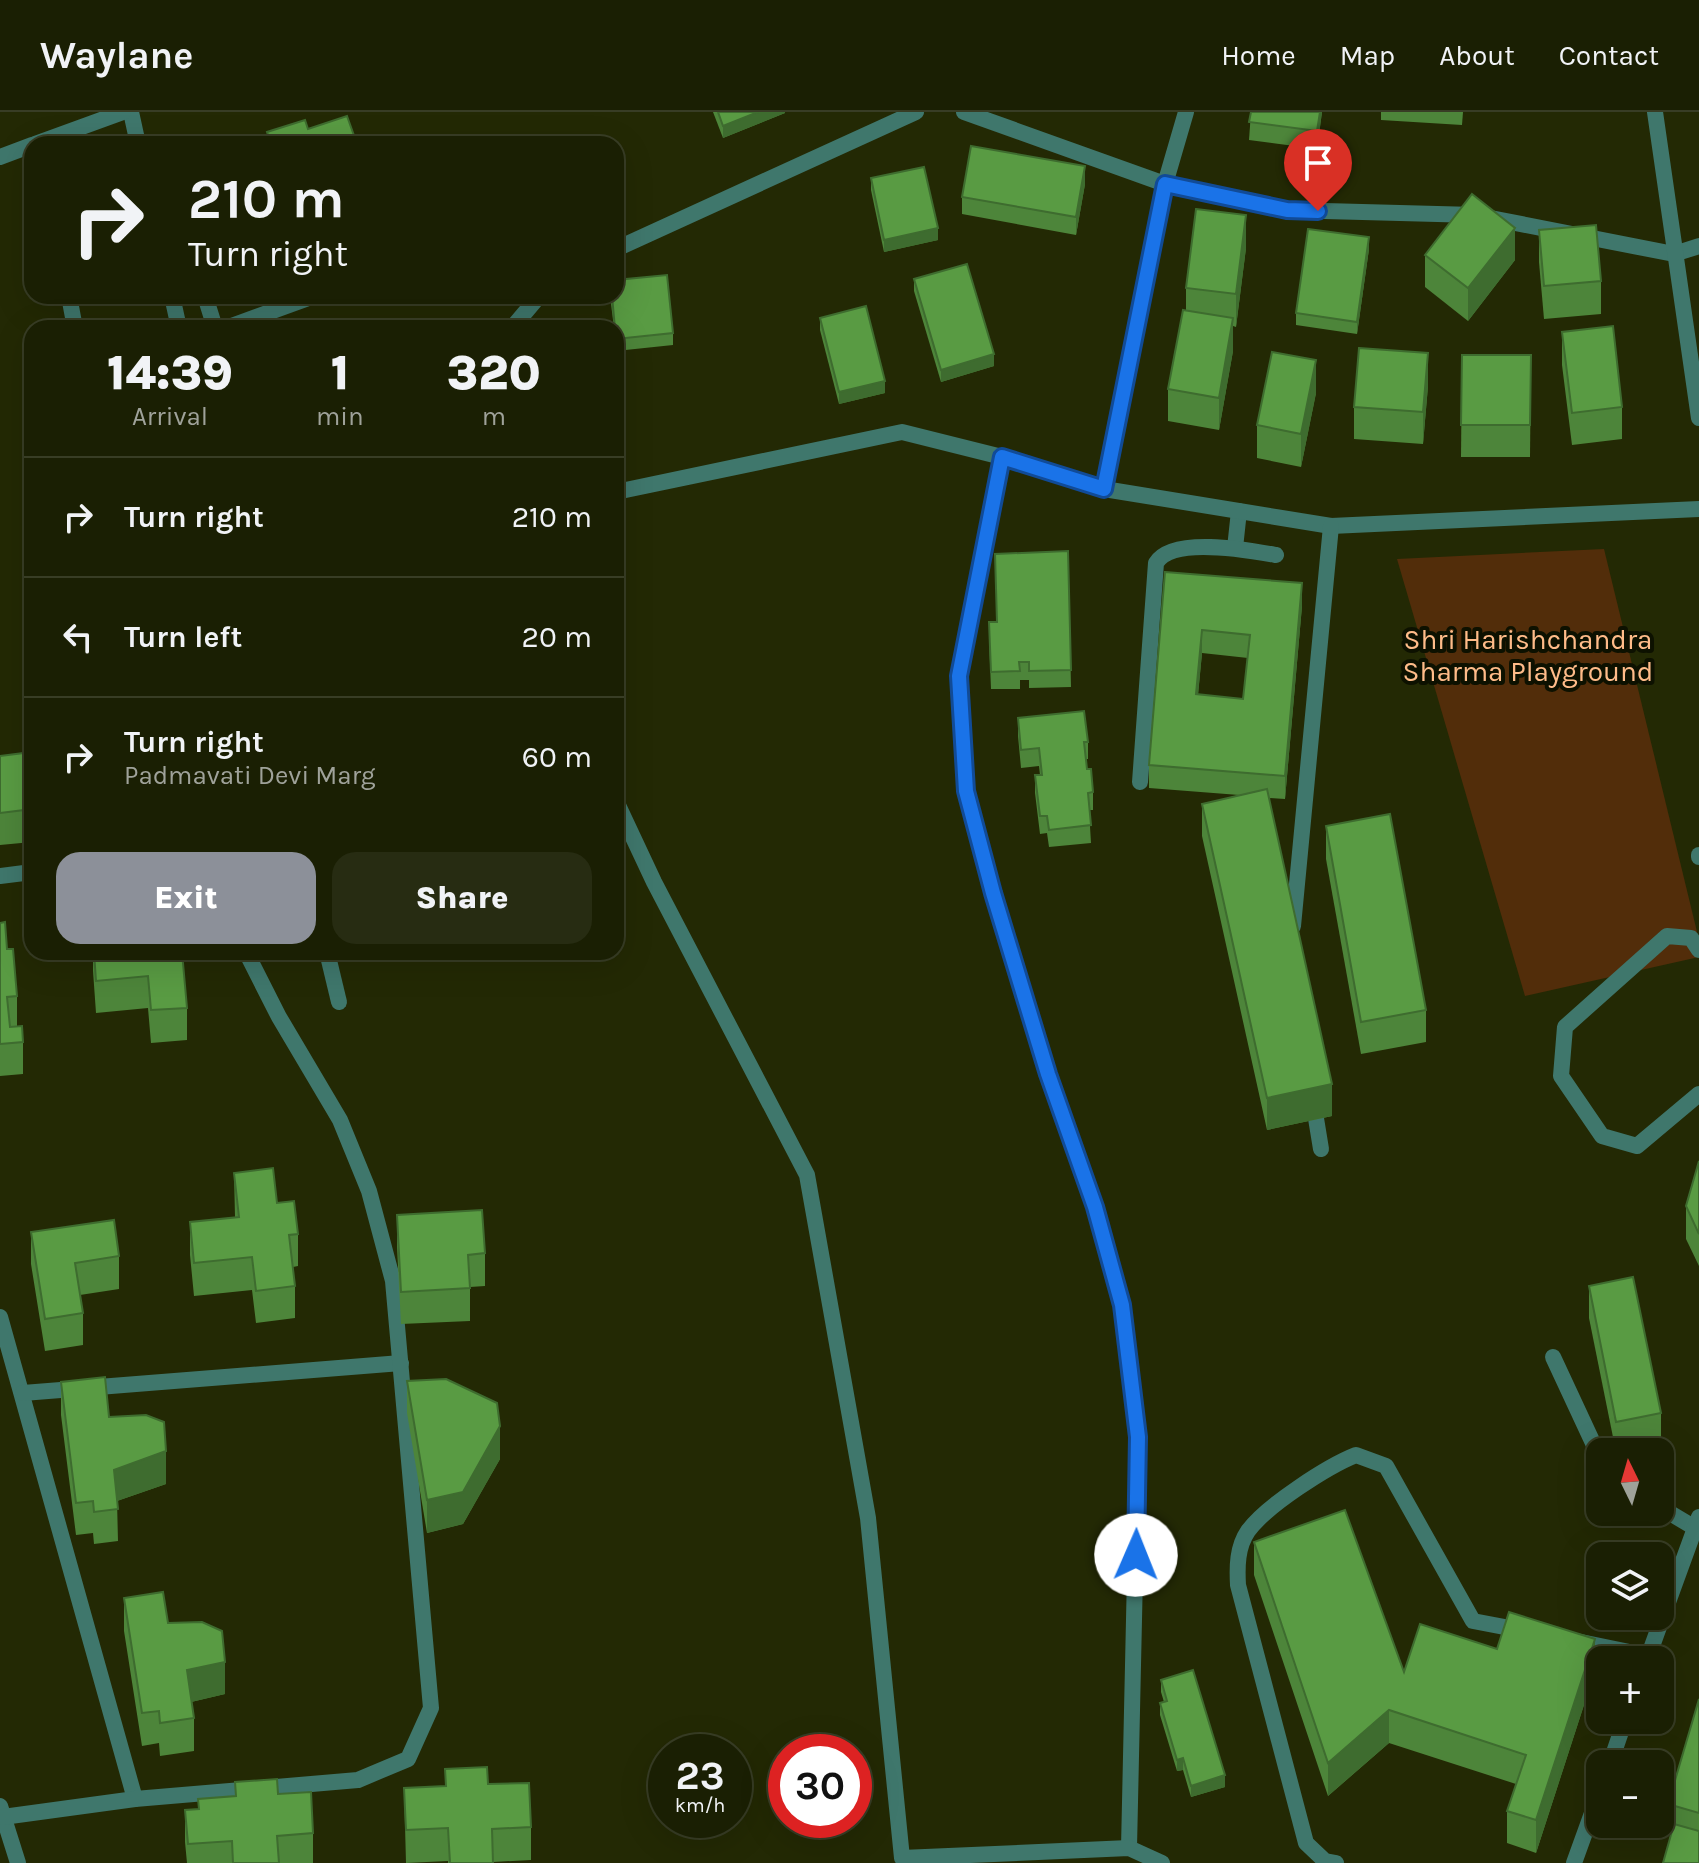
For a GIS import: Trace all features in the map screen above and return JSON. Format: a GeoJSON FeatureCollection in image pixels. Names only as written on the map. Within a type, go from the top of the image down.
{"type":"FeatureCollection","features":[{"type":"Feature","properties":{"kind":"street"},"geometry":{"type":"LineString","coordinates":[[58,136],[123,112]]}},
{"type":"Feature","properties":{"kind":"street"},"geometry":{"type":"LineString","coordinates":[[131,112],[136,136]]}},
{"type":"Feature","properties":{"kind":"street"},"geometry":{"type":"LineString","coordinates":[[624,245],[916,112]]}},
{"type":"Feature","properties":{"kind":"street"},"geometry":{"type":"LineString","coordinates":[[964,112],[1165,184],[1287,210],[1475,215],[1674,254],[1699,246]]}},
{"type":"Feature","properties":{"kind":"street"},"geometry":{"type":"LineString","coordinates":[[1104,489],[1165,184],[1186,112]]}},
{"type":"Feature","properties":{"kind":"street"},"geometry":{"type":"LineString","coordinates":[[1655,112],[1699,418]]}},
{"type":"Feature","properties":{"kind":"street"},"geometry":{"type":"LineString","coordinates":[[0,157],[24,148]]}},
{"type":"Feature","properties":{"kind":"street"},"geometry":{"type":"LineString","coordinates":[[248,320],[292,304]]}},
{"type":"Feature","properties":{"kind":"street"},"geometry":{"type":"LineString","coordinates":[[519,320],[532,304]]}},
{"type":"Feature","properties":{"kind":"street"},"geometry":{"type":"LineString","coordinates":[[624,490],[902,432],[1002,457],[1104,489],[1331,526],[1699,509]]}},
{"type":"Feature","properties":{"kind":"street"},"geometry":{"type":"LineString","coordinates":[[1002,457],[959,676],[966,791],[1048,1074],[1095,1207],[1122,1305],[1138,1437],[1129,1848]]}},
{"type":"Feature","properties":{"kind":"street"},"geometry":{"type":"LineString","coordinates":[[1235,548],[1239,511]]}},
{"type":"Feature","properties":{"kind":"street"},"geometry":{"type":"LineString","coordinates":[[1295,945],[1292,915],[1331,526]]}},
{"type":"Feature","properties":{"kind":"street"},"geometry":{"type":"LineString","coordinates":[[1140,782],[1156,563],[1160,555],[1176,548],[1235,548],[1276,555]]}},
{"type":"Feature","properties":{"kind":"street"},"geometry":{"type":"LineString","coordinates":[[624,817],[807,1175],[868,1518],[902,1858],[1129,1848],[1162,1863]]}},
{"type":"Feature","properties":{"kind":"street"},"geometry":{"type":"LineString","coordinates":[[0,876],[24,873]]}},
{"type":"Feature","properties":{"kind":"street"},"geometry":{"type":"LineString","coordinates":[[1699,950],[1691,938],[1667,936],[1565,1027],[1561,1076],[1602,1136],[1637,1146],[1699,1094]]}},
{"type":"Feature","properties":{"kind":"street"},"geometry":{"type":"LineString","coordinates":[[18,1863],[2,1812],[358,1780],[408,1759],[431,1708],[393,1281],[369,1191],[340,1120],[279,1017],[250,960]]}},
{"type":"Feature","properties":{"kind":"street"},"geometry":{"type":"LineString","coordinates":[[329,960],[339,1002]]}},
{"type":"Feature","properties":{"kind":"street"},"geometry":{"type":"LineString","coordinates":[[1310,1078],[1321,1149]]}},
{"type":"Feature","properties":{"kind":"street"},"geometry":{"type":"LineString","coordinates":[[0,1317],[135,1799]]}},
{"type":"Feature","properties":{"kind":"street"},"geometry":{"type":"LineString","coordinates":[[1553,1357],[1591,1438]]}},
{"type":"Feature","properties":{"kind":"street"},"geometry":{"type":"LineString","coordinates":[[23,1393],[401,1363]]}},
{"type":"Feature","properties":{"kind":"street"},"geometry":{"type":"LineString","coordinates":[[1336,1863],[1325,1861],[1306,1843],[1238,1585],[1237,1559],[1247,1533],[1262,1516],[1327,1466],[1356,1455],[1386,1466],[1473,1621],[1595,1646]]}},
{"type":"Feature","properties":{"kind":"street"},"geometry":{"type":"LineString","coordinates":[[1652,1646],[1697,1523],[1674,1513]]}},
{"type":"Feature","properties":{"kind":"street"},"geometry":{"type":"LineString","coordinates":[[1574,1863],[1586,1830]]}},
{"type":"Feature","properties":{"kind":"green space","name":"Shri Harishchandra Sharma Playground"},"geometry":{"type":"Polygon","coordinates":[[[1604,549],[1699,940],[1699,957],[1525,996],[1397,559],[1604,549]]]}},
{"type":"Feature","properties":{"kind":"building"},"geometry":{"type":"Polygon","coordinates":[[[718,112],[758,112],[723,126],[718,112]]]}},
{"type":"Feature","properties":{"kind":"building"},"geometry":{"type":"Polygon","coordinates":[[[1251,112],[1320,112],[1317,131],[1249,122],[1251,112]]]}},
{"type":"Feature","properties":{"kind":"building"},"geometry":{"type":"Polygon","coordinates":[[[347,116],[354,136],[268,136],[267,132],[305,120],[308,129],[347,116]]]}},
{"type":"Feature","properties":{"kind":"building"},"geometry":{"type":"Polygon","coordinates":[[[971,146],[1085,166],[1076,217],[962,197],[971,146]]]}},
{"type":"Feature","properties":{"kind":"building"},"geometry":{"type":"Polygon","coordinates":[[[924,167],[938,228],[884,240],[871,178],[924,167]]]}},
{"type":"Feature","properties":{"kind":"building"},"geometry":{"type":"Polygon","coordinates":[[[1472,194],[1515,228],[1468,288],[1425,255],[1472,194]]]}},
{"type":"Feature","properties":{"kind":"building"},"geometry":{"type":"Polygon","coordinates":[[[1196,209],[1246,215],[1236,294],[1186,288],[1196,209]]]}},
{"type":"Feature","properties":{"kind":"building"},"geometry":{"type":"Polygon","coordinates":[[[1596,225],[1601,281],[1544,286],[1539,230],[1596,225]]]}},
{"type":"Feature","properties":{"kind":"building"},"geometry":{"type":"Polygon","coordinates":[[[1308,229],[1369,237],[1357,322],[1296,313],[1308,229]]]}},
{"type":"Feature","properties":{"kind":"building"},"geometry":{"type":"Polygon","coordinates":[[[967,264],[994,354],[941,370],[914,279],[967,264]]]}},
{"type":"Feature","properties":{"kind":"building"},"geometry":{"type":"Polygon","coordinates":[[[667,275],[673,333],[624,338],[624,320],[614,320],[613,304],[624,304],[624,279],[667,275]]]}},
{"type":"Feature","properties":{"kind":"building"},"geometry":{"type":"Polygon","coordinates":[[[866,306],[885,381],[839,392],[820,318],[866,306]]]}},
{"type":"Feature","properties":{"kind":"building"},"geometry":{"type":"Polygon","coordinates":[[[1183,310],[1233,318],[1219,398],[1168,389],[1183,310]]]}},
{"type":"Feature","properties":{"kind":"building"},"geometry":{"type":"Polygon","coordinates":[[[1613,326],[1622,407],[1572,413],[1562,332],[1613,326]]]}},
{"type":"Feature","properties":{"kind":"building"},"geometry":{"type":"Polygon","coordinates":[[[1359,348],[1428,353],[1423,412],[1354,407],[1359,348]]]}},
{"type":"Feature","properties":{"kind":"building"},"geometry":{"type":"Polygon","coordinates":[[[1272,352],[1316,360],[1301,434],[1257,425],[1272,352]]]}},
{"type":"Feature","properties":{"kind":"building"},"geometry":{"type":"Polygon","coordinates":[[[1462,355],[1531,355],[1530,425],[1461,425],[1462,355]]]}},
{"type":"Feature","properties":{"kind":"building"},"geometry":{"type":"Polygon","coordinates":[[[1068,551],[1071,670],[1029,671],[1029,662],[1019,662],[1020,671],[991,672],[989,622],[997,622],[995,554],[1068,551]]]}},
{"type":"Feature","properties":{"kind":"building"},"geometry":{"type":"Polygon","coordinates":[[[1165,572],[1302,583],[1285,776],[1149,765],[1165,572]],[[1202,630],[1196,694],[1243,699],[1250,635],[1202,630]]]}},
{"type":"Feature","properties":{"kind":"building"},"geometry":{"type":"Polygon","coordinates":[[[1084,711],[1087,769],[1091,769],[1093,792],[1088,793],[1091,825],[1049,830],[1047,816],[1040,816],[1035,775],[1042,775],[1039,748],[1021,750],[1018,718],[1084,711]]]}},
{"type":"Feature","properties":{"kind":"building"},"geometry":{"type":"Polygon","coordinates":[[[24,753],[24,810],[0,813],[0,756],[24,753]]]}},
{"type":"Feature","properties":{"kind":"building"},"geometry":{"type":"Polygon","coordinates":[[[1267,789],[1332,1084],[1267,1098],[1202,804],[1267,789]]]}},
{"type":"Feature","properties":{"kind":"building"},"geometry":{"type":"Polygon","coordinates":[[[1390,814],[1426,1010],[1361,1022],[1326,826],[1390,814]]]}},
{"type":"Feature","properties":{"kind":"building"},"geometry":{"type":"Polygon","coordinates":[[[5,922],[7,949],[13,949],[17,996],[7,997],[10,1027],[22,1026],[23,1042],[0,1044],[0,923],[5,922]]]}},
{"type":"Feature","properties":{"kind":"building"},"geometry":{"type":"Polygon","coordinates":[[[95,960],[183,960],[187,1008],[151,1010],[148,976],[96,981],[95,960]]]}},
{"type":"Feature","properties":{"kind":"building"},"geometry":{"type":"Polygon","coordinates":[[[1699,1161],[1699,1234],[1686,1206],[1699,1161]]]}},
{"type":"Feature","properties":{"kind":"building"},"geometry":{"type":"Polygon","coordinates":[[[273,1168],[277,1203],[294,1201],[298,1234],[289,1235],[295,1286],[256,1291],[252,1257],[194,1263],[190,1222],[239,1217],[234,1173],[273,1168]]]}},
{"type":"Feature","properties":{"kind":"building"},"geometry":{"type":"Polygon","coordinates":[[[482,1210],[485,1253],[468,1255],[470,1288],[401,1292],[397,1215],[482,1210]]]}},
{"type":"Feature","properties":{"kind":"building"},"geometry":{"type":"Polygon","coordinates":[[[114,1220],[119,1256],[75,1263],[83,1313],[45,1319],[31,1232],[114,1220]]]}},
{"type":"Feature","properties":{"kind":"building"},"geometry":{"type":"Polygon","coordinates":[[[1633,1277],[1661,1413],[1616,1422],[1589,1286],[1633,1277]]]}},
{"type":"Feature","properties":{"kind":"building"},"geometry":{"type":"Polygon","coordinates":[[[105,1377],[109,1417],[146,1415],[164,1422],[166,1451],[114,1470],[118,1509],[94,1512],[93,1501],[76,1503],[61,1382],[105,1377]]]}},
{"type":"Feature","properties":{"kind":"building"},"geometry":{"type":"Polygon","coordinates":[[[446,1379],[497,1403],[500,1426],[463,1492],[427,1500],[407,1381],[446,1379]]]}},
{"type":"Feature","properties":{"kind":"building"},"geometry":{"type":"Polygon","coordinates":[[[1345,1510],[1404,1672],[1420,1624],[1497,1649],[1509,1612],[1595,1639],[1593,1646],[1586,1646],[1586,1667],[1536,1820],[1507,1811],[1526,1755],[1389,1710],[1328,1763],[1254,1542],[1345,1510]]]}},
{"type":"Feature","properties":{"kind":"building"},"geometry":{"type":"Polygon","coordinates":[[[163,1592],[168,1623],[202,1622],[222,1631],[225,1662],[187,1670],[194,1718],[160,1723],[159,1711],[142,1713],[124,1598],[163,1592]]]}},
{"type":"Feature","properties":{"kind":"building"},"geometry":{"type":"Polygon","coordinates":[[[1193,1670],[1225,1775],[1191,1786],[1183,1758],[1177,1760],[1160,1703],[1167,1701],[1161,1680],[1193,1670]]]}},
{"type":"Feature","properties":{"kind":"building"},"geometry":{"type":"Polygon","coordinates":[[[1699,1699],[1699,1813],[1674,1806],[1674,1784],[1699,1699]]]}},
{"type":"Feature","properties":{"kind":"building"},"geometry":{"type":"Polygon","coordinates":[[[487,1767],[488,1784],[529,1783],[531,1827],[492,1829],[493,1863],[450,1863],[448,1828],[406,1830],[404,1788],[446,1786],[445,1769],[487,1767]]]}},
{"type":"Feature","properties":{"kind":"building"},"geometry":{"type":"Polygon","coordinates":[[[277,1779],[278,1794],[311,1792],[313,1833],[277,1836],[279,1863],[233,1863],[232,1841],[188,1844],[185,1810],[199,1809],[198,1799],[236,1796],[235,1782],[277,1779]]]}},
{"type":"Feature","properties":{"kind":"building"},"geometry":{"type":"Polygon","coordinates":[[[1674,1824],[1699,1831],[1699,1863],[1663,1863],[1670,1838],[1674,1838],[1674,1824]]]}},
{"type":"Feature","properties":{"kind":"route"},"geometry":{"type":"LineString","coordinates":[[1136,1555],[1138,1437],[1122,1305],[1095,1207],[1048,1074],[993,893],[966,791],[959,676],[1002,457],[1104,489],[1165,184],[1287,210],[1318,211]]}}]}
